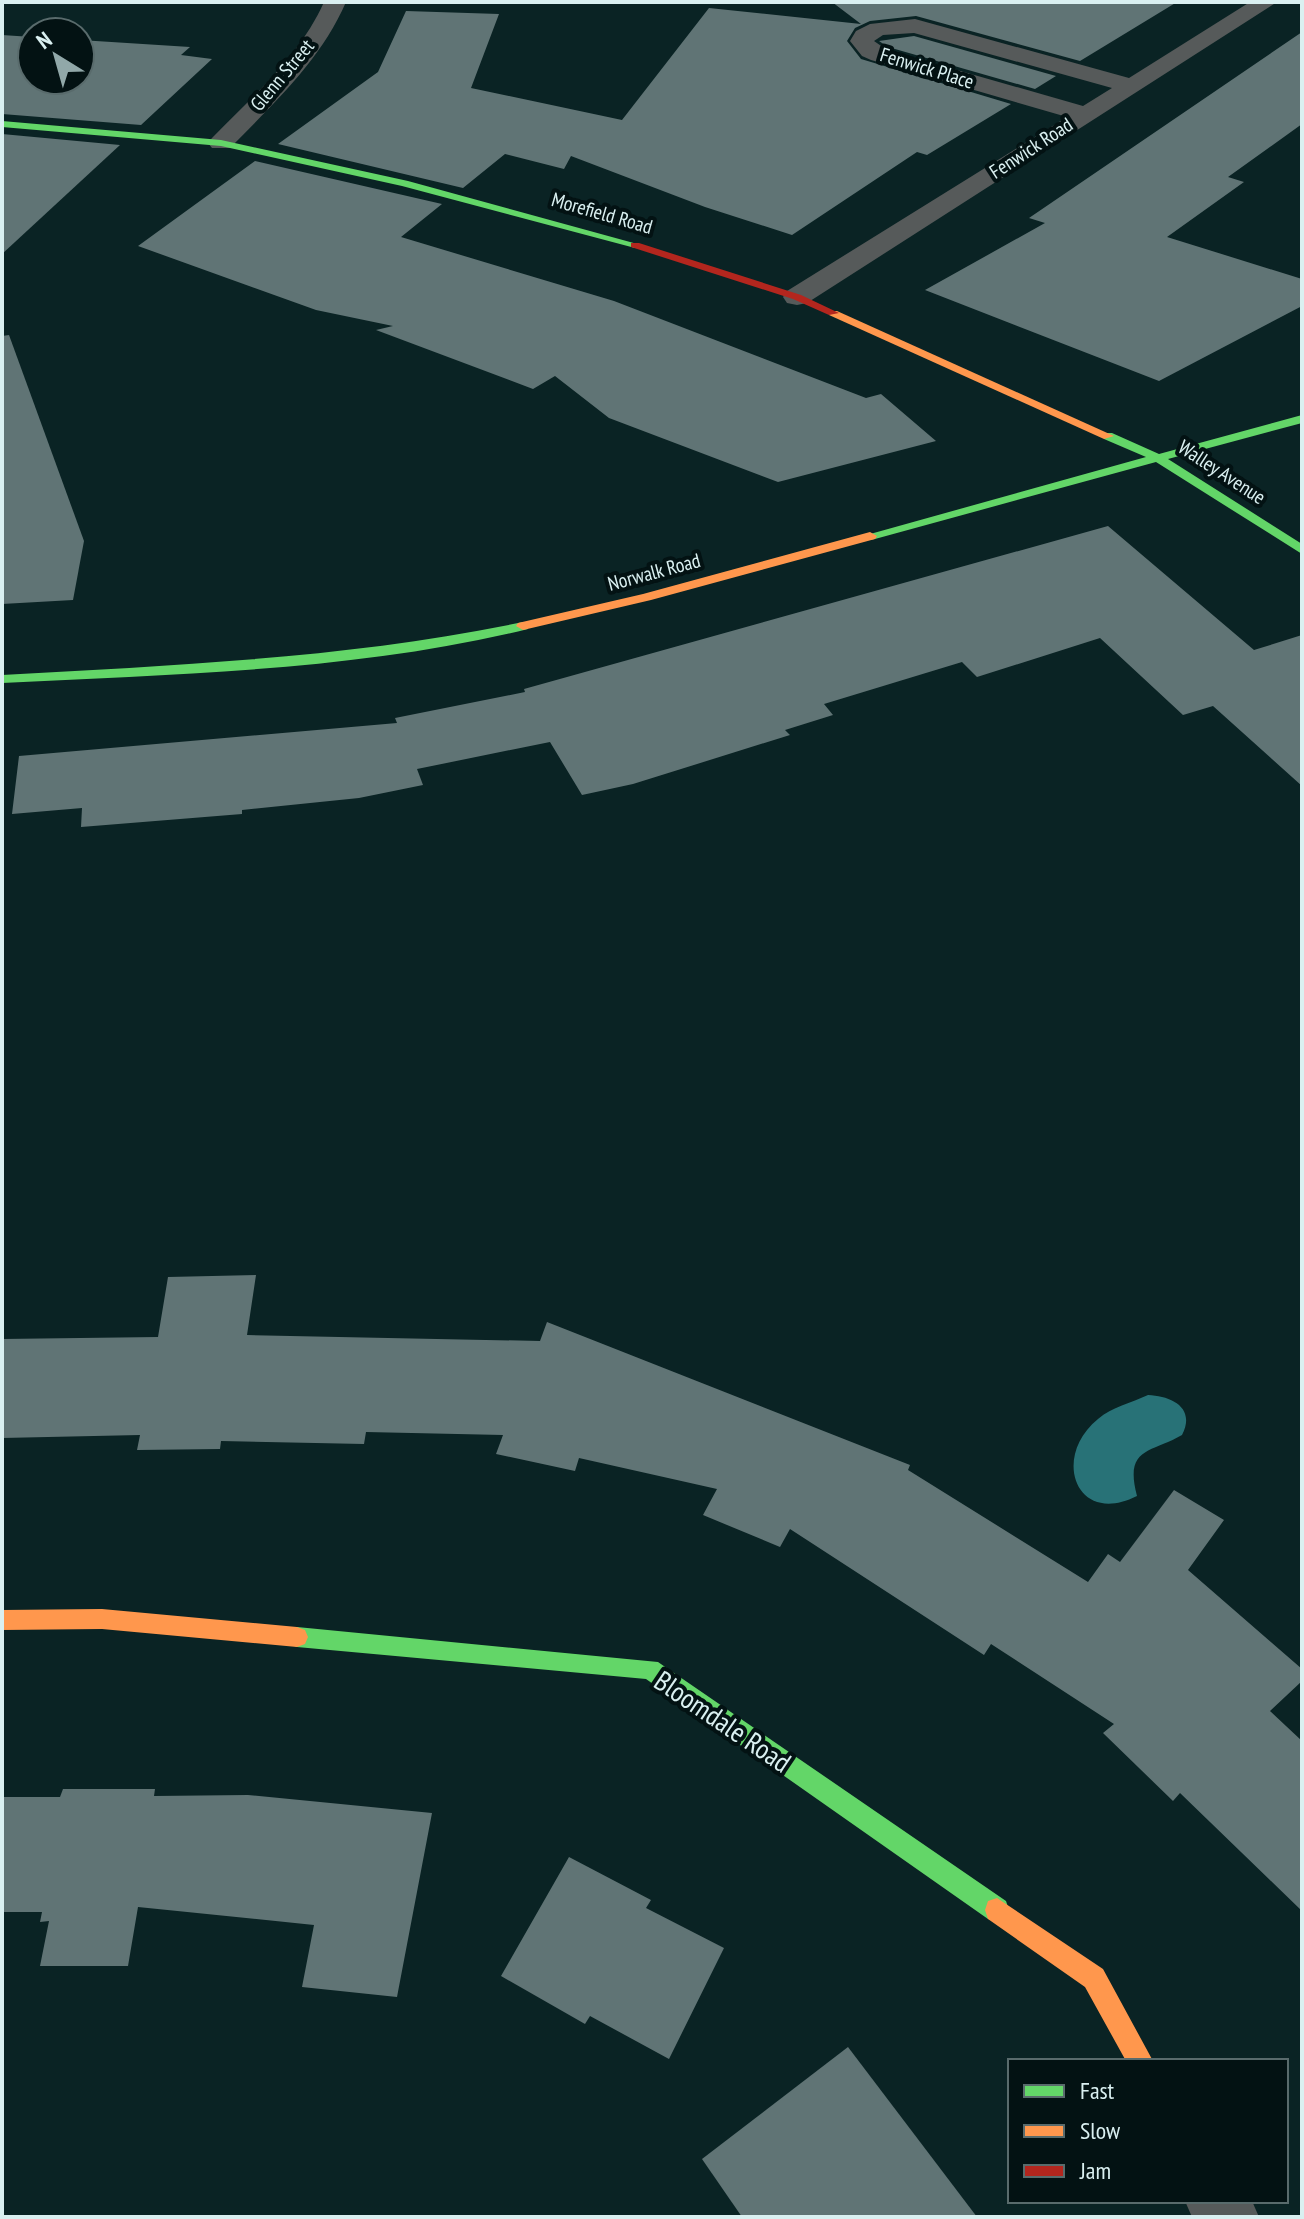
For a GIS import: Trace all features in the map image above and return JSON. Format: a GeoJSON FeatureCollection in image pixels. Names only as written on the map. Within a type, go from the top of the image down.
{"type":"FeatureCollection","features":[{"type":"Feature","properties":{"kind":"street","name":"Glenn Street"},"geometry":{"type":"LineString","coordinates":[[221,143],[309,45],[335,2]]}},
{"type":"Feature","properties":{"kind":"street","name":"Fenwick Road"},"geometry":{"type":"LineString","coordinates":[[797,297],[1266,2]]}},
{"type":"Feature","properties":{"kind":"street","name":"Fenwick Place"},"geometry":{"type":"LineString","coordinates":[[1084,114],[879,55],[870,51],[862,41],[864,36],[878,29],[915,26],[1131,86]]}},
{"type":"Feature","properties":{"kind":"street","name":"Morefield Road"},"geometry":{"type":"LineString","coordinates":[[2,124],[221,143],[404,183],[663,253],[797,297],[1158,458]]}},
{"type":"Feature","properties":{"kind":"street","name":"Norwalk Road"},"geometry":{"type":"LineString","coordinates":[[2,679],[347,656],[485,635],[646,597],[1302,419]]}},
{"type":"Feature","properties":{"kind":"street","name":"Walley Avenue"},"geometry":{"type":"LineString","coordinates":[[1158,458],[1302,550]]}},
{"type":"Feature","properties":{"kind":"street","name":"Bloomdale Road"},"geometry":{"type":"LineString","coordinates":[[2,1620],[102,1619],[650,1669],[1094,1978],[1139,2059]]}},
{"type":"Feature","properties":{"kind":"water"},"geometry":{"type":"Polygon","coordinates":[[[1148,1395],[1179,1405],[1186,1418],[1182,1435],[1151,1449],[1137,1460],[1134,1480],[1137,1496],[1116,1503],[1099,1502],[1085,1495],[1077,1483],[1074,1468],[1076,1451],[1084,1434],[1103,1415],[1148,1395]]]}},
{"type":"Feature","properties":{"kind":"building"},"geometry":{"type":"Polygon","coordinates":[[[832,2],[1177,2],[1080,61],[916,16],[870,21],[855,28],[847,41],[861,59],[1011,104],[927,155],[917,152],[792,235],[705,207],[571,156],[564,169],[505,154],[463,188],[278,144],[378,72],[406,11],[499,14],[471,88],[622,120],[709,8],[861,24],[832,2]]]}},
{"type":"Feature","properties":{"kind":"building"},"geometry":{"type":"Polygon","coordinates":[[[1302,32],[1302,124],[1228,177],[1244,182],[1167,237],[1302,279],[1302,306],[1159,381],[925,290],[1045,223],[1029,218],[1302,32]]]}},
{"type":"Feature","properties":{"kind":"building"},"geometry":{"type":"Polygon","coordinates":[[[2,35],[16,36],[16,96],[96,96],[96,41],[190,47],[181,55],[212,59],[141,125],[2,114],[2,35]]]}},
{"type":"Feature","properties":{"kind":"building"},"geometry":{"type":"Polygon","coordinates":[[[914,36],[1056,76],[1035,89],[888,47],[879,41],[914,36]]]}},
{"type":"Feature","properties":{"kind":"building"},"geometry":{"type":"Polygon","coordinates":[[[2,134],[120,145],[2,254],[2,134]]]}},
{"type":"Feature","properties":{"kind":"building"},"geometry":{"type":"Polygon","coordinates":[[[255,161],[442,204],[401,237],[614,301],[866,398],[881,394],[936,441],[778,482],[609,418],[555,376],[533,389],[376,330],[393,326],[316,310],[138,246],[255,161]]]}},
{"type":"Feature","properties":{"kind":"building"},"geometry":{"type":"Polygon","coordinates":[[[9,335],[84,541],[73,600],[2,604],[2,336],[9,335]]]}},
{"type":"Feature","properties":{"kind":"building"},"geometry":{"type":"Polygon","coordinates":[[[1108,526],[1254,650],[1302,635],[1302,786],[1213,706],[1183,715],[1100,638],[977,677],[962,662],[824,704],[833,715],[785,730],[790,735],[633,784],[582,795],[550,742],[417,769],[423,785],[359,798],[242,810],[242,814],[81,827],[82,808],[12,814],[19,756],[397,723],[395,718],[525,692],[524,689],[1108,526]]]}},
{"type":"Feature","properties":{"kind":"building"},"geometry":{"type":"Polygon","coordinates":[[[256,1275],[247,1335],[540,1341],[547,1322],[910,1465],[908,1470],[1088,1582],[1108,1554],[1120,1562],[1174,1490],[1224,1520],[1188,1570],[1302,1669],[1302,1681],[1270,1711],[1302,1741],[1302,1911],[1180,1793],[1173,1801],[1103,1733],[1114,1724],[991,1644],[984,1655],[790,1529],[780,1547],[703,1515],[717,1489],[579,1458],[575,1471],[496,1454],[503,1435],[366,1432],[364,1444],[221,1441],[220,1449],[137,1450],[140,1435],[2,1438],[2,1339],[158,1337],[168,1277],[256,1275]]]}},
{"type":"Feature","properties":{"kind":"building"},"geometry":{"type":"Polygon","coordinates":[[[63,1789],[155,1789],[154,1796],[248,1795],[432,1813],[397,1997],[302,1987],[314,1925],[138,1907],[128,1966],[40,1966],[49,1921],[40,1922],[42,1912],[2,1912],[2,1797],[60,1797],[63,1789]]]}},
{"type":"Feature","properties":{"kind":"building"},"geometry":{"type":"Polygon","coordinates":[[[569,1857],[651,1900],[646,1908],[724,1948],[669,2059],[590,2016],[585,2024],[501,1976],[569,1857]]]}},
{"type":"Feature","properties":{"kind":"building"},"geometry":{"type":"Polygon","coordinates":[[[848,2047],[977,2217],[742,2217],[702,2159],[848,2047]]]}},
{"type":"Feature","properties":{"kind":"traffic: fast"},"geometry":{"type":"LineString","coordinates":[[2,124],[221,143],[404,183],[635,245]]}},
{"type":"Feature","properties":{"kind":"traffic: fast"},"geometry":{"type":"LineString","coordinates":[[870,536],[1302,419]]}},
{"type":"Feature","properties":{"kind":"traffic: fast"},"geometry":{"type":"LineString","coordinates":[[1108,436],[1158,458],[1302,550]]}},
{"type":"Feature","properties":{"kind":"traffic: fast"},"geometry":{"type":"LineString","coordinates":[[2,679],[329,658],[394,650],[523,626]]}},
{"type":"Feature","properties":{"kind":"traffic: fast"},"geometry":{"type":"LineString","coordinates":[[297,1637],[650,1669],[997,1910]]}},
{"type":"Feature","properties":{"kind":"traffic: slow"},"geometry":{"type":"LineString","coordinates":[[833,313],[1108,436]]}},
{"type":"Feature","properties":{"kind":"traffic: slow"},"geometry":{"type":"LineString","coordinates":[[523,626],[646,597],[870,536]]}},
{"type":"Feature","properties":{"kind":"traffic: slow"},"geometry":{"type":"LineString","coordinates":[[2,1620],[102,1619],[297,1637]]}},
{"type":"Feature","properties":{"kind":"traffic: slow"},"geometry":{"type":"LineString","coordinates":[[997,1910],[1094,1978],[1139,2059]]}},
{"type":"Feature","properties":{"kind":"traffic: jam"},"geometry":{"type":"LineString","coordinates":[[635,245],[797,297],[833,313]]}}]}
